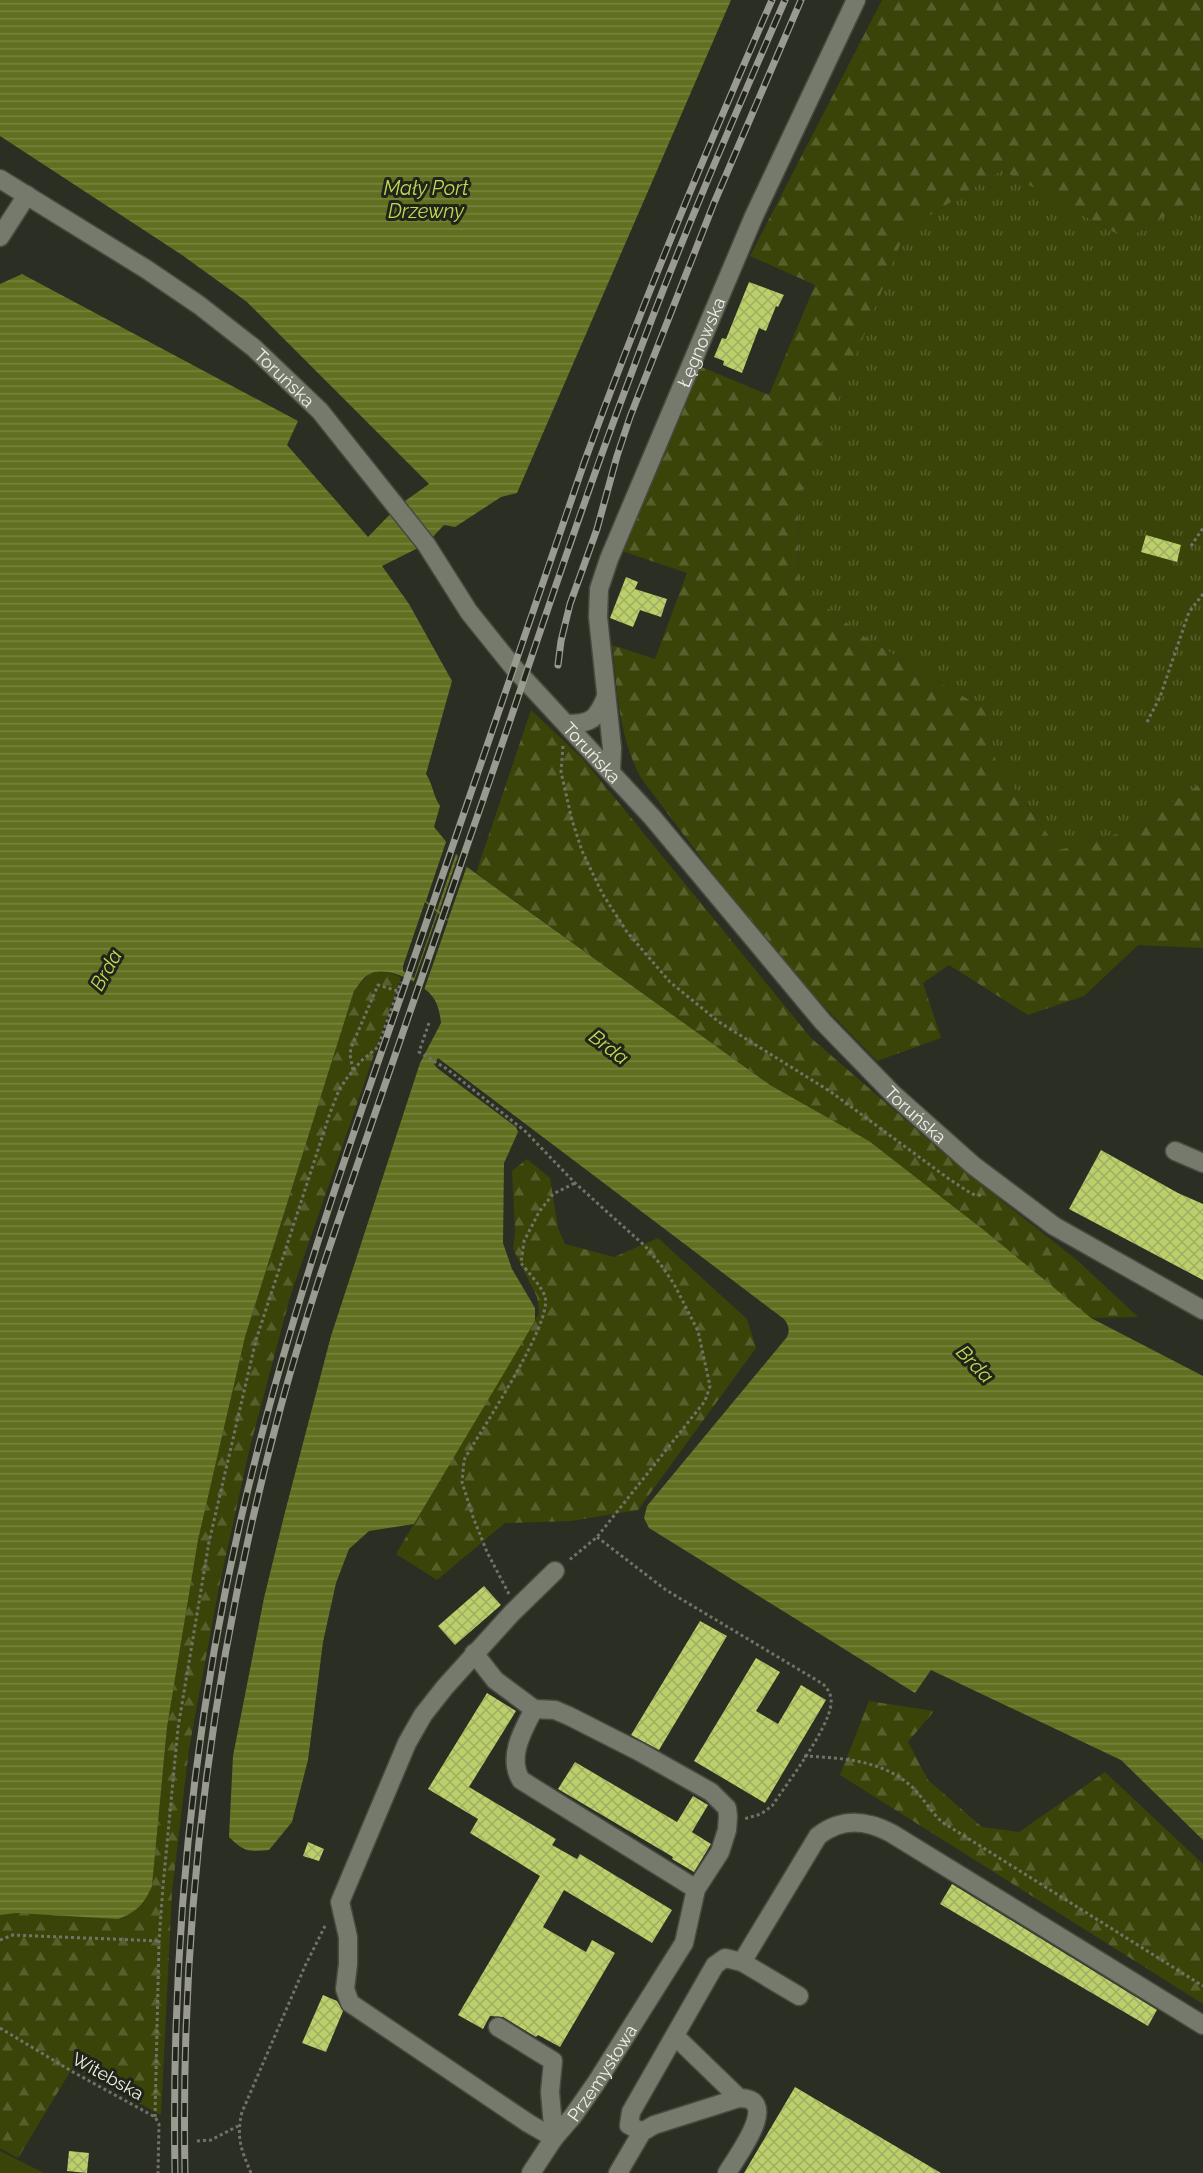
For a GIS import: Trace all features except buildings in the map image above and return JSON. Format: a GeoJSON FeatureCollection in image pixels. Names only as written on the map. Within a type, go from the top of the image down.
{"type":"FeatureCollection","features":[{"type":"Feature","properties":{"kind":"street","name":"Łęgnowska"},"geometry":{"type":"LineString","coordinates":[[611,771],[612,748],[598,617],[598,598],[609,559],[754,216],[856,0]]}},
{"type":"Feature","properties":{"kind":"street","name":"Toruńska"},"geometry":{"type":"LineString","coordinates":[[0,179],[146,269],[199,305],[254,348],[320,411],[398,506],[426,544],[469,612],[514,668],[652,817],[823,1022],[933,1131],[1018,1201],[1054,1226],[1203,1310]]}},
{"type":"Feature","properties":{"kind":"street"},"geometry":{"type":"LineString","coordinates":[[0,237],[27,195]]}},
{"type":"Feature","properties":{"kind":"street"},"geometry":{"type":"LineString","coordinates":[[567,724],[581,724],[594,718],[606,697]]}},
{"type":"Feature","properties":{"kind":"street"},"geometry":{"type":"LineString","coordinates":[[1175,1151],[1203,1163]]}},
{"type":"Feature","properties":{"kind":"street"},"geometry":{"type":"LineString","coordinates":[[555,1571],[474,1653],[423,1715],[407,1743],[340,1902],[348,1937],[345,1989],[350,2003],[528,2123],[555,2138]]}},
{"type":"Feature","properties":{"kind":"street"},"geometry":{"type":"LineString","coordinates":[[474,1653],[495,1680],[534,1709],[555,1710],[640,1752],[711,1792],[727,1808],[728,1824],[720,1852],[696,1889],[520,1780],[515,1765],[516,1752],[534,1709]]}},
{"type":"Feature","properties":{"kind":"street"},"geometry":{"type":"LineString","coordinates":[[742,1962],[818,1836],[838,1824],[860,1822],[891,1833],[1203,2025]]}},
{"type":"Feature","properties":{"kind":"street","name":"Przemysłowa"},"geometry":{"type":"LineString","coordinates":[[531,2173],[596,2083],[684,1943],[696,1889]]}},
{"type":"Feature","properties":{"kind":"street"},"geometry":{"type":"LineString","coordinates":[[642,2132],[629,2125],[631,2112],[715,1965],[725,1958],[742,1962],[799,1995]]}},
{"type":"Feature","properties":{"kind":"street"},"geometry":{"type":"LineString","coordinates":[[498,2027],[553,2061],[550,2092],[555,2138]]}},
{"type":"Feature","properties":{"kind":"street"},"geometry":{"type":"LineString","coordinates":[[675,2036],[739,2098]]}},
{"type":"Feature","properties":{"kind":"street"},"geometry":{"type":"LineString","coordinates":[[618,2173],[642,2132],[654,2125],[739,2098],[751,2098],[755,2101],[758,2111],[757,2122],[727,2173]]}},
{"type":"Feature","properties":{"kind":"path"},"geometry":{"type":"LineString","coordinates":[[1191,546],[1203,528]]}},
{"type":"Feature","properties":{"kind":"path"},"geometry":{"type":"LineString","coordinates":[[1147,722],[1160,697],[1189,612],[1203,594]]}},
{"type":"Feature","properties":{"kind":"path"},"geometry":{"type":"LineString","coordinates":[[567,724],[561,772],[582,851],[602,893],[627,932],[651,962],[691,1001],[719,1022],[831,1092],[949,1179],[972,1194],[984,1196]]}},
{"type":"Feature","properties":{"kind":"path"},"geometry":{"type":"LineString","coordinates":[[155,2117],[159,1941],[178,1728],[209,1542],[256,1340],[330,1113],[339,1090],[353,1070],[378,1047],[401,982]]}},
{"type":"Feature","properties":{"kind":"path"},"geometry":{"type":"LineString","coordinates":[[353,1070],[351,1048],[378,985],[398,991]]}},
{"type":"Feature","properties":{"kind":"path"},"geometry":{"type":"LineString","coordinates":[[429,1023],[419,1052],[447,1069],[525,1131],[575,1183],[645,1246],[674,1284],[698,1331],[710,1386],[705,1401],[597,1537],[555,1571]]}},
{"type":"Feature","properties":{"kind":"path"},"geometry":{"type":"LineString","coordinates":[[516,1609],[473,1517],[462,1482],[464,1460],[531,1347],[546,1312],[545,1296],[521,1263],[524,1241],[539,1212],[553,1194],[575,1183]]}},
{"type":"Feature","properties":{"kind":"path"},"geometry":{"type":"LineString","coordinates":[[597,1537],[666,1590],[829,1689],[831,1697],[828,1714],[772,1806],[761,1814],[728,1824]]}},
{"type":"Feature","properties":{"kind":"path"},"geometry":{"type":"LineString","coordinates":[[804,1756],[868,1762],[890,1772],[910,1786],[926,1802],[931,1812],[957,1832],[1203,1986]]}},
{"type":"Feature","properties":{"kind":"path"},"geometry":{"type":"LineString","coordinates":[[251,2173],[239,2144],[238,2126],[242,2112],[305,1966],[340,1902]]}},
{"type":"Feature","properties":{"kind":"path"},"geometry":{"type":"LineString","coordinates":[[0,1940],[13,1935],[159,1941]]}},
{"type":"Feature","properties":{"kind":"path","name":"Witebska"},"geometry":{"type":"LineString","coordinates":[[0,2028],[73,2072],[155,2117],[159,2124],[158,2173]]}},
{"type":"Feature","properties":{"kind":"path"},"geometry":{"type":"LineString","coordinates":[[197,2141],[212,2140],[238,2126]]}},
{"type":"Feature","properties":{"kind":"green space"},"geometry":{"type":"Polygon","coordinates":[[[882,0],[1203,0],[1203,194],[1126,239],[1002,170],[906,230],[798,501],[799,585],[866,638],[986,710],[996,763],[1059,850],[1131,830],[1203,782],[1203,948],[1138,945],[1084,996],[1028,1015],[949,965],[923,983],[941,1038],[877,1061],[816,998],[726,891],[641,778],[633,762],[623,729],[612,645],[655,659],[687,573],[622,551],[699,366],[769,395],[815,285],[750,256],[882,0]]]}},
{"type":"Feature","properties":{"kind":"green space"},"geometry":{"type":"Polygon","coordinates":[[[1002,170],[1126,239],[1203,194],[1203,782],[1131,830],[1059,850],[996,763],[986,710],[866,638],[799,585],[798,501],[905,230],[1002,170]]]}},
{"type":"Feature","properties":{"kind":"green space"},"geometry":{"type":"Polygon","coordinates":[[[531,710],[583,759],[811,1038],[974,1179],[1077,1260],[1138,1317],[1091,1318],[985,1231],[869,1141],[770,1085],[476,873],[531,710]]]}},
{"type":"Feature","properties":{"kind":"green space"},"geometry":{"type":"Polygon","coordinates":[[[380,970],[401,977],[290,1297],[250,1447],[219,1587],[189,1749],[172,1892],[161,2115],[73,2067],[18,2158],[0,2148],[0,1915],[152,1886],[167,1727],[198,1540],[245,1337],[354,991],[369,974],[380,970]]]}},
{"type":"Feature","properties":{"kind":"green space"},"geometry":{"type":"Polygon","coordinates":[[[527,1159],[550,1178],[558,1228],[565,1244],[614,1257],[658,1238],[747,1319],[756,1348],[638,1510],[571,1521],[505,1523],[437,1580],[396,1554],[539,1313],[537,1297],[513,1249],[515,1231],[512,1171],[527,1159]]]}},
{"type":"Feature","properties":{"kind":"green space"},"geometry":{"type":"Polygon","coordinates":[[[869,1701],[934,1711],[908,1742],[928,1780],[982,1827],[1019,1832],[1105,1772],[1203,1864],[1203,2004],[840,1775],[869,1701]]]}},
{"type":"Feature","properties":{"kind":"green space"},"geometry":{"type":"Polygon","coordinates":[[[0,2151],[44,2173],[0,2173],[0,2151]]]}},
{"type":"Feature","properties":{"kind":"water"},"geometry":{"type":"Polygon","coordinates":[[[0,0],[731,0],[517,493],[501,497],[455,527],[444,525],[426,544],[382,566],[409,604],[452,681],[426,774],[440,806],[434,827],[467,867],[770,1085],[869,1141],[985,1231],[1091,1318],[1203,1376],[1203,1840],[1121,1760],[931,1670],[915,1693],[649,1528],[644,1518],[647,1506],[787,1337],[789,1330],[787,1324],[784,1319],[438,1058],[434,1064],[437,1068],[516,1127],[518,1132],[504,1163],[503,1243],[512,1269],[535,1308],[535,1321],[414,1524],[369,1531],[349,1549],[336,1583],[323,1642],[308,1760],[292,1822],[269,1850],[247,1850],[229,1837],[233,1756],[264,1598],[285,1512],[331,1336],[420,1063],[441,1023],[436,1002],[427,991],[403,977],[377,972],[365,977],[354,991],[245,1337],[198,1540],[167,1727],[152,1886],[139,1907],[118,1919],[16,1913],[0,1915],[0,284],[22,274],[298,421],[287,445],[368,537],[398,506],[429,484],[247,302],[182,255],[0,136],[0,0]]]}},
{"type":"Feature","properties":{"kind":"pier"},"geometry":{"type":"Polygon","coordinates":[[[447,839],[457,851],[437,910],[426,901],[447,839]]]}},
{"type":"Feature","properties":{"kind":"pier"},"geometry":{"type":"Polygon","coordinates":[[[459,853],[468,863],[448,920],[439,911],[459,853]]]}},
{"type":"Feature","properties":{"kind":"pier"},"geometry":{"type":"Polygon","coordinates":[[[425,902],[437,912],[414,978],[403,971],[403,966],[425,902]]]}},
{"type":"Feature","properties":{"kind":"pier"},"geometry":{"type":"Polygon","coordinates":[[[438,913],[448,921],[424,990],[413,984],[438,913]]]}},
{"type":"Feature","properties":{"kind":"railway"},"geometry":{"type":"LineString","coordinates":[[175,2173],[177,2000],[182,1913],[200,1740],[230,1569],[265,1420],[302,1292],[343,1165],[584,463],[674,230],[772,0]]}},
{"type":"Feature","properties":{"kind":"railway"},"geometry":{"type":"LineString","coordinates":[[185,2173],[188,1979],[195,1883],[206,1786],[219,1690],[237,1595],[257,1500],[281,1406],[311,1303],[345,1202],[608,438],[685,236],[785,0]]}},
{"type":"Feature","properties":{"kind":"railway"},"geometry":{"type":"LineString","coordinates":[[558,665],[570,604],[597,529],[630,417],[714,203],[801,0]]}},
{"type":"Feature","properties":{"kind":"water label","name":"Mały Port Drzewny"},"geometry":{"type":"Point","coordinates":[426,200]}},
{"type":"Feature","properties":{"kind":"water label","name":"Brda"},"geometry":{"type":"Point","coordinates":[106,970]}},
{"type":"Feature","properties":{"kind":"water label","name":"Brda"},"geometry":{"type":"Point","coordinates":[609,1047]}},
{"type":"Feature","properties":{"kind":"water label","name":"Brda"},"geometry":{"type":"Point","coordinates":[975,1364]}}]}
